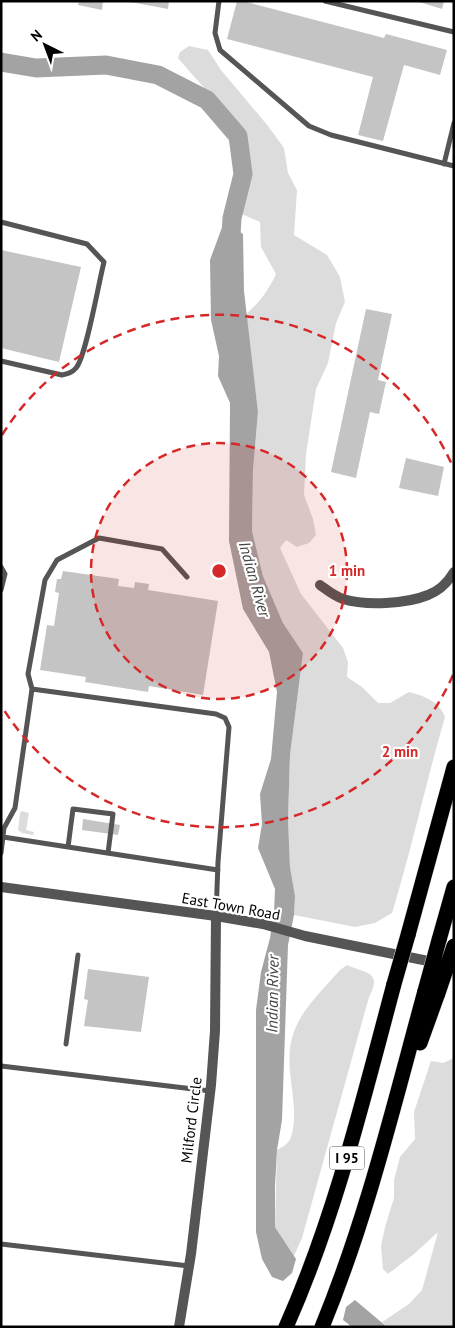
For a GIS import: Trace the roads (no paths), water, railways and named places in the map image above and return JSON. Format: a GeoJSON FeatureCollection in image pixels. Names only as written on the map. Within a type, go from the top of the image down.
{"type":"FeatureCollection","features":[{"type":"Feature","properties":{"kind":"highway","name":"I 95"},"geometry":{"type":"LineString","coordinates":[[286,1327],[311,1267],[333,1203],[454,767]]}},
{"type":"Feature","properties":{"kind":"highway"},"geometry":{"type":"LineString","coordinates":[[432,992],[439,940],[454,887]]}},
{"type":"Feature","properties":{"kind":"highway"},"geometry":{"type":"LineString","coordinates":[[432,992],[454,946]]}},
{"type":"Feature","properties":{"kind":"highway","name":"I 95"},"geometry":{"type":"LineString","coordinates":[[322,1327],[359,1228],[391,1116],[432,992]]}},
{"type":"Feature","properties":{"kind":"street"},"geometry":{"type":"LineString","coordinates":[[320,585],[330,593],[343,599],[382,603],[428,595],[443,586],[454,572]]}},
{"type":"Feature","properties":{"kind":"street","name":"East Town Road"},"geometry":{"type":"LineString","coordinates":[[1,887],[263,924],[306,936],[454,966]]}},
{"type":"Feature","properties":{"kind":"street","name":"Milford Circle"},"geometry":{"type":"LineString","coordinates":[[180,1327],[210,1091],[215,1030],[216,916]]}},
{"type":"Feature","properties":{"kind":"lane"},"geometry":{"type":"LineString","coordinates":[[219,1],[215,33],[220,50],[309,126],[331,135],[454,166]]}},
{"type":"Feature","properties":{"kind":"lane"},"geometry":{"type":"LineString","coordinates":[[325,1],[454,32]]}},
{"type":"Feature","properties":{"kind":"lane"},"geometry":{"type":"LineString","coordinates":[[444,164],[454,123]]}},
{"type":"Feature","properties":{"kind":"lane"},"geometry":{"type":"LineString","coordinates":[[1,222],[87,244],[104,262],[85,345],[77,367],[69,373],[62,375],[1,361]]}},
{"type":"Feature","properties":{"kind":"lane"},"geometry":{"type":"LineString","coordinates":[[1,853],[4,828],[15,808],[32,690],[28,674],[45,580],[57,560],[98,538],[162,549],[187,577]]}},
{"type":"Feature","properties":{"kind":"lane"},"geometry":{"type":"LineString","coordinates":[[1,567],[5,574],[1,590]]}},
{"type":"Feature","properties":{"kind":"lane"},"geometry":{"type":"LineString","coordinates":[[32,690],[216,714],[225,718],[229,727],[216,916]]}},
{"type":"Feature","properties":{"kind":"lane"},"geometry":{"type":"LineString","coordinates":[[68,847],[74,809],[107,813],[113,814],[108,853]]}},
{"type":"Feature","properties":{"kind":"lane"},"geometry":{"type":"LineString","coordinates":[[3,836],[218,870]]}},
{"type":"Feature","properties":{"kind":"lane"},"geometry":{"type":"LineString","coordinates":[[66,1044],[78,955]]}},
{"type":"Feature","properties":{"kind":"lane"},"geometry":{"type":"LineString","coordinates":[[1,1066],[210,1091]]}},
{"type":"Feature","properties":{"kind":"lane"},"geometry":{"type":"LineString","coordinates":[[1,1244],[189,1266]]}},
{"type":"Feature","properties":{"kind":"water"},"geometry":{"type":"Polygon","coordinates":[[[224,222],[243,234],[244,291],[258,412],[253,470],[252,531],[263,576],[283,623],[303,653],[290,755],[288,819],[290,867],[295,896],[294,915],[288,945],[282,1120],[277,1150],[275,1186],[275,1227],[296,1259],[292,1273],[283,1281],[272,1277],[262,1259],[256,1232],[256,1010],[261,972],[274,913],[275,889],[258,848],[262,824],[260,794],[271,759],[277,692],[269,652],[243,609],[229,541],[230,403],[218,376],[219,356],[211,320],[210,260],[224,222]]]}},
{"type":"Feature","properties":{"kind":"water"},"geometry":{"type":"Polygon","coordinates":[[[355,1300],[387,1327],[352,1327],[343,1320],[346,1307],[355,1300]]]}},
{"type":"Feature","properties":{"kind":"waterway","name":"Indian River"},"geometry":{"type":"LineString","coordinates":[[1,62],[36,68],[106,65],[158,75],[207,100],[238,136],[243,174],[232,218],[230,253]]}}]}
